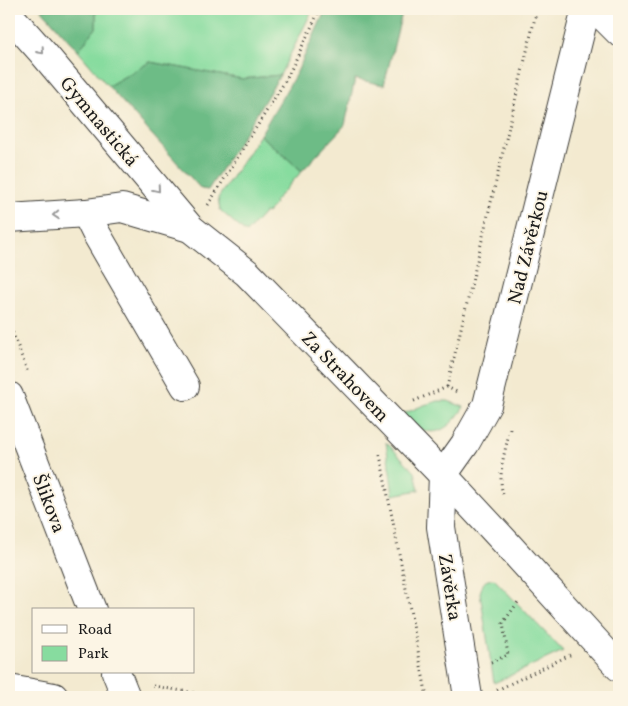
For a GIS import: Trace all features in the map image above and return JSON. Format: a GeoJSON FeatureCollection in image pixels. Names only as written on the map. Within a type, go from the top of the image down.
{"type":"FeatureCollection","features":[{"type":"Feature","properties":{"kind":"street","name":"Nad Závěrkou"},"geometry":{"type":"LineString","coordinates":[[443,476],[465,444],[487,405],[586,9]]}},
{"type":"Feature","properties":{"kind":"street"},"geometry":{"type":"LineString","coordinates":[[596,9],[619,32]]}},
{"type":"Feature","properties":{"kind":"street","name":"Gymnastická"},"geometry":{"type":"LineString","coordinates":[[9,15],[198,218]]}},
{"type":"Feature","properties":{"kind":"street","name":"Za Strahovem"},"geometry":{"type":"LineString","coordinates":[[9,218],[86,213],[122,208],[198,218],[246,273],[443,476],[619,667]]}},
{"type":"Feature","properties":{"kind":"street"},"geometry":{"type":"LineString","coordinates":[[86,213],[185,386]]}},
{"type":"Feature","properties":{"kind":"street","name":"Šlikova"},"geometry":{"type":"LineString","coordinates":[[9,396],[91,608]]}},
{"type":"Feature","properties":{"kind":"street","name":"Závěrka"},"geometry":{"type":"LineString","coordinates":[[443,476],[441,527],[480,695]]}},
{"type":"Feature","properties":{"kind":"street"},"geometry":{"type":"LineString","coordinates":[[118,674],[137,691]]}},
{"type":"Feature","properties":{"kind":"street"},"geometry":{"type":"LineString","coordinates":[[9,690],[54,697]]}},
{"type":"Feature","properties":{"kind":"path"},"geometry":{"type":"LineString","coordinates":[[198,218],[287,78],[320,9]]}},
{"type":"Feature","properties":{"kind":"path"},"geometry":{"type":"LineString","coordinates":[[505,502],[501,487],[502,466],[514,414],[487,405],[447,387],[537,9]]}},
{"type":"Feature","properties":{"kind":"path"},"geometry":{"type":"LineString","coordinates":[[379,452],[427,697]]}},
{"type":"Feature","properties":{"kind":"path"},"geometry":{"type":"LineString","coordinates":[[486,664],[508,655],[503,623],[519,602]]}},
{"type":"Feature","properties":{"kind":"path"},"geometry":{"type":"LineString","coordinates":[[480,695],[577,652]]}},
{"type":"Feature","properties":{"kind":"path"},"geometry":{"type":"LineString","coordinates":[[137,691],[218,697]]}},
{"type":"Feature","properties":{"kind":"green space"},"geometry":{"type":"Polygon","coordinates":[[[41,9],[96,9],[96,28],[78,51],[41,9]]]}},
{"type":"Feature","properties":{"kind":"green space"},"geometry":{"type":"Polygon","coordinates":[[[96,9],[313,9],[280,75],[242,79],[150,62],[108,86],[78,51],[96,28],[96,9]]]}},
{"type":"Feature","properties":{"kind":"green space"},"geometry":{"type":"Polygon","coordinates":[[[326,9],[403,9],[384,85],[355,79],[345,125],[302,171],[260,135],[297,72],[326,9]]]}},
{"type":"Feature","properties":{"kind":"green space"},"geometry":{"type":"Polygon","coordinates":[[[150,62],[242,79],[280,75],[208,190],[201,189],[108,86],[150,62]]]}},
{"type":"Feature","properties":{"kind":"green space"},"geometry":{"type":"Polygon","coordinates":[[[260,135],[302,171],[274,202],[275,204],[267,213],[265,212],[246,233],[220,210],[218,198],[260,135]]]}},
{"type":"Feature","properties":{"kind":"green space"},"geometry":{"type":"Polygon","coordinates":[[[438,401],[448,401],[464,407],[450,424],[436,432],[420,429],[403,414],[424,405],[438,401]]]}},
{"type":"Feature","properties":{"kind":"green space"},"geometry":{"type":"Polygon","coordinates":[[[386,442],[415,472],[419,490],[393,495],[386,442]]]}},
{"type":"Feature","properties":{"kind":"green space"},"geometry":{"type":"Polygon","coordinates":[[[494,579],[563,651],[494,683],[480,593],[484,583],[494,579]]]}}]}
